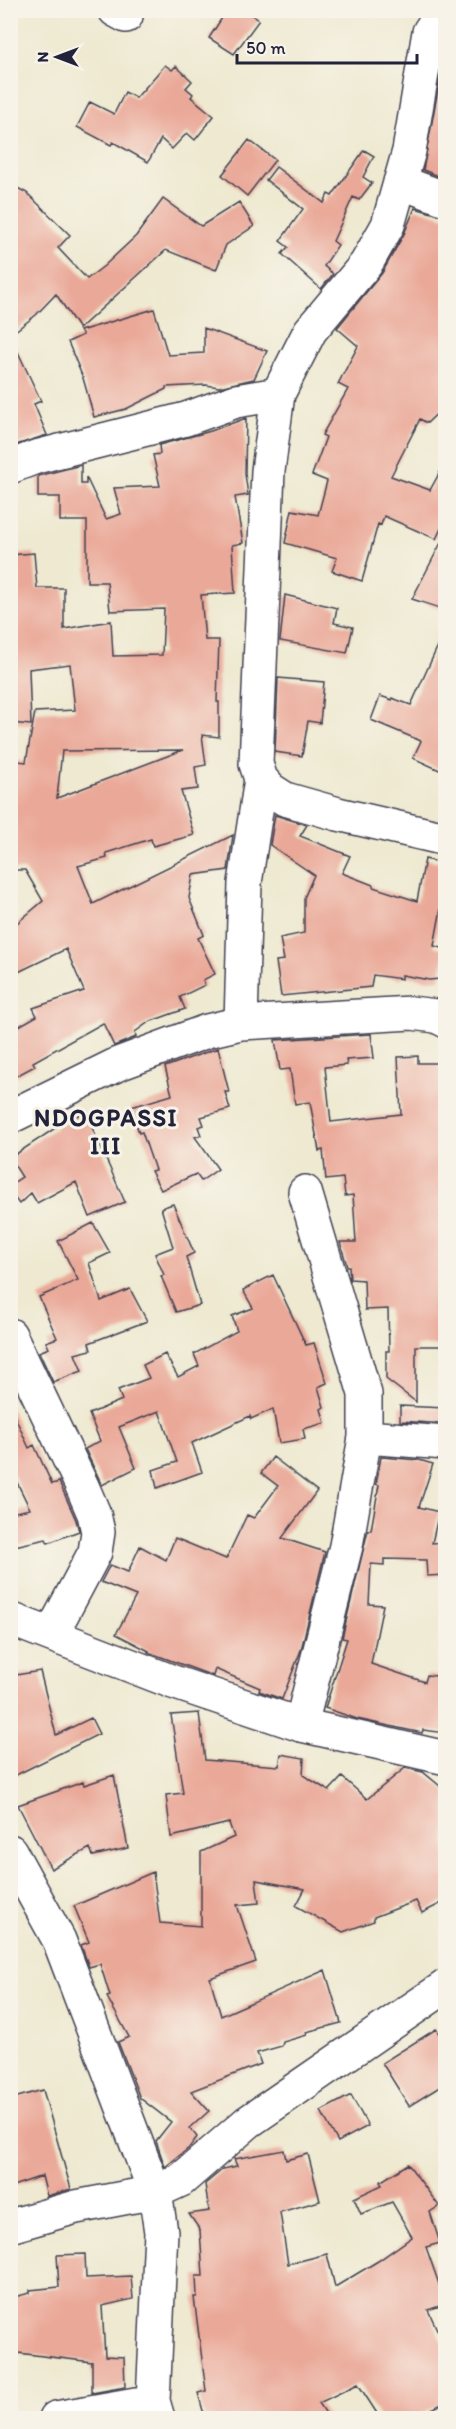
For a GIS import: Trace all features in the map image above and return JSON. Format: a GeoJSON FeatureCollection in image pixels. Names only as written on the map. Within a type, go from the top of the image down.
{"type":"FeatureCollection","features":[{"type":"Feature","properties":{"kind":"street"},"geometry":{"type":"LineString","coordinates":[[446,25],[433,26],[429,32],[409,151],[388,225],[366,264],[310,331],[278,394],[268,471],[256,764],[261,779],[271,790],[285,798],[338,814],[446,839]]}},
{"type":"Feature","properties":{"kind":"street"},"geometry":{"type":"LineString","coordinates":[[400,182],[446,199]]}},
{"type":"Feature","properties":{"kind":"street"},"geometry":{"type":"LineString","coordinates":[[10,467],[36,457],[186,419],[236,401],[278,394]]}},
{"type":"Feature","properties":{"kind":"street"},"geometry":{"type":"LineString","coordinates":[[241,1023],[245,883],[261,779]]}},
{"type":"Feature","properties":{"kind":"street"},"geometry":{"type":"LineString","coordinates":[[10,1117],[118,1065],[207,1031],[241,1023],[411,1013],[436,1016],[446,1021]]}},
{"type":"Feature","properties":{"kind":"street"},"geometry":{"type":"LineString","coordinates":[[301,1725],[346,1546],[365,1437],[365,1394],[305,1192]]}},
{"type":"Feature","properties":{"kind":"street"},"geometry":{"type":"LineString","coordinates":[[10,1335],[82,1486],[94,1514],[98,1532],[95,1552],[52,1634]]}},
{"type":"Feature","properties":{"kind":"street"},"geometry":{"type":"LineString","coordinates":[[365,1437],[446,1443]]}},
{"type":"Feature","properties":{"kind":"street"},"geometry":{"type":"LineString","coordinates":[[10,1619],[173,1682],[301,1725],[446,1758]]}},
{"type":"Feature","properties":{"kind":"street"},"geometry":{"type":"LineString","coordinates":[[10,1851],[58,1940],[155,2192],[160,2232],[155,2410],[56,2418]]}},
{"type":"Feature","properties":{"kind":"street"},"geometry":{"type":"LineString","coordinates":[[10,2226],[76,2207],[155,2192],[181,2180],[248,2122],[444,1990]]}},
{"type":"Feature","properties":{"kind":"building"},"geometry":{"type":"Polygon","coordinates":[[[227,10],[244,10],[259,20],[234,54],[209,38],[227,10]]]}},
{"type":"Feature","properties":{"kind":"building"},"geometry":{"type":"Polygon","coordinates":[[[446,47],[446,179],[423,170],[446,47]]]}},
{"type":"Feature","properties":{"kind":"building"},"geometry":{"type":"Polygon","coordinates":[[[165,65],[172,70],[176,66],[192,81],[186,88],[193,94],[191,97],[214,116],[195,140],[187,133],[172,149],[161,139],[148,162],[113,142],[111,145],[77,127],[90,102],[114,114],[125,92],[136,98],[165,65]]]}},
{"type":"Feature","properties":{"kind":"building"},"geometry":{"type":"Polygon","coordinates":[[[249,140],[275,160],[247,196],[222,175],[249,140]]]}},
{"type":"Feature","properties":{"kind":"building"},"geometry":{"type":"Polygon","coordinates":[[[364,150],[374,156],[363,177],[372,183],[359,200],[353,197],[333,241],[338,245],[324,266],[333,274],[321,289],[282,254],[288,247],[280,241],[303,209],[266,180],[276,167],[324,203],[328,194],[332,196],[364,150]]]}},
{"type":"Feature","properties":{"kind":"building"},"geometry":{"type":"Polygon","coordinates":[[[10,184],[27,193],[70,235],[58,248],[87,279],[136,236],[163,199],[201,226],[239,202],[254,226],[226,245],[216,270],[166,250],[79,329],[56,294],[36,315],[10,335],[10,184]]]}},
{"type":"Feature","properties":{"kind":"building"},"geometry":{"type":"Polygon","coordinates":[[[415,208],[446,217],[446,405],[427,423],[420,419],[391,476],[430,490],[446,461],[446,518],[436,539],[384,516],[381,525],[378,524],[362,581],[332,571],[337,558],[285,543],[292,510],[318,515],[327,481],[312,475],[326,437],[322,435],[348,389],[338,384],[358,346],[337,328],[382,273],[404,234],[415,208]]]}},
{"type":"Feature","properties":{"kind":"building"},"geometry":{"type":"Polygon","coordinates":[[[154,309],[168,355],[204,353],[204,328],[267,351],[254,379],[219,387],[206,385],[166,387],[126,409],[94,417],[83,378],[68,342],[83,335],[80,331],[154,309]]]}},
{"type":"Feature","properties":{"kind":"building"},"geometry":{"type":"Polygon","coordinates":[[[10,335],[41,401],[34,404],[47,435],[16,445],[10,432],[10,335]]]}},
{"type":"Feature","properties":{"kind":"building"},"geometry":{"type":"Polygon","coordinates":[[[246,418],[245,474],[248,495],[235,497],[243,543],[232,545],[235,593],[201,595],[205,640],[219,640],[217,702],[219,702],[219,737],[202,735],[206,765],[195,767],[198,789],[181,791],[194,835],[153,846],[151,839],[106,853],[107,858],[78,866],[93,904],[233,835],[228,870],[193,875],[189,898],[204,935],[198,938],[215,974],[203,980],[205,985],[180,997],[185,1009],[149,1022],[135,1032],[136,1037],[114,1046],[103,1023],[33,1062],[35,1066],[16,1076],[10,1065],[10,1031],[37,1016],[33,1008],[84,991],[66,949],[10,976],[10,929],[43,901],[25,870],[10,870],[10,760],[26,762],[35,712],[75,710],[70,664],[29,669],[31,725],[11,723],[10,555],[34,553],[37,588],[64,588],[64,629],[111,621],[113,656],[162,655],[164,609],[110,611],[107,582],[87,582],[87,521],[60,521],[60,497],[38,497],[38,476],[81,465],[81,484],[86,484],[86,477],[106,519],[121,514],[114,488],[160,486],[153,455],[160,454],[159,445],[211,431],[246,418]],[[183,750],[62,751],[57,798],[183,750]]]}},
{"type":"Feature","properties":{"kind":"building"},"geometry":{"type":"Polygon","coordinates":[[[446,533],[446,610],[412,599],[446,533]]]}},
{"type":"Feature","properties":{"kind":"building"},"geometry":{"type":"Polygon","coordinates":[[[285,595],[337,608],[334,623],[353,627],[347,653],[280,641],[285,595]]]}},
{"type":"Feature","properties":{"kind":"building"},"geometry":{"type":"Polygon","coordinates":[[[446,628],[446,773],[413,758],[421,741],[371,720],[380,696],[411,705],[446,628]]]}},
{"type":"Feature","properties":{"kind":"building"},"geometry":{"type":"Polygon","coordinates":[[[278,678],[324,682],[320,723],[308,721],[302,756],[275,752],[278,678]]]}},
{"type":"Feature","properties":{"kind":"building"},"geometry":{"type":"Polygon","coordinates":[[[275,815],[307,825],[300,836],[350,856],[342,873],[373,885],[373,887],[417,901],[425,859],[446,864],[446,882],[434,946],[446,949],[440,979],[429,980],[402,975],[402,979],[373,975],[371,987],[281,996],[276,961],[284,960],[280,938],[304,933],[304,898],[314,875],[270,845],[275,815]]]}},
{"type":"Feature","properties":{"kind":"building"},"geometry":{"type":"Polygon","coordinates":[[[371,1034],[374,1058],[346,1060],[347,1065],[325,1067],[331,1122],[401,1114],[398,1057],[418,1056],[418,1063],[438,1063],[438,1067],[446,1067],[446,1346],[416,1346],[416,1402],[386,1379],[386,1351],[389,1351],[388,1309],[365,1310],[364,1280],[350,1279],[349,1266],[347,1266],[340,1242],[356,1242],[353,1195],[345,1196],[343,1178],[326,1180],[323,1150],[319,1151],[310,1102],[295,1104],[290,1069],[280,1070],[275,1040],[371,1034]]]}},
{"type":"Feature","properties":{"kind":"building"},"geometry":{"type":"Polygon","coordinates":[[[218,1048],[229,1092],[225,1092],[230,1109],[201,1117],[204,1125],[198,1127],[201,1135],[195,1137],[218,1169],[201,1181],[196,1174],[161,1190],[151,1171],[155,1170],[131,1107],[172,1095],[165,1067],[218,1048]]]}},
{"type":"Feature","properties":{"kind":"building"},"geometry":{"type":"Polygon","coordinates":[[[85,1112],[125,1202],[90,1217],[76,1182],[37,1203],[31,1193],[19,1204],[10,1192],[10,1185],[22,1177],[10,1158],[57,1127],[56,1125],[85,1112]]]}},
{"type":"Feature","properties":{"kind":"building"},"geometry":{"type":"Polygon","coordinates":[[[173,1204],[194,1253],[186,1257],[200,1305],[176,1312],[161,1276],[164,1275],[155,1254],[173,1247],[161,1208],[173,1204]]]}},
{"type":"Feature","properties":{"kind":"building"},"geometry":{"type":"Polygon","coordinates":[[[93,1223],[110,1253],[89,1263],[101,1301],[130,1289],[147,1321],[89,1343],[91,1350],[75,1354],[82,1371],[53,1382],[39,1352],[49,1348],[46,1342],[57,1338],[39,1297],[78,1280],[58,1241],[93,1223]]]}},
{"type":"Feature","properties":{"kind":"building"},"geometry":{"type":"Polygon","coordinates":[[[273,1275],[306,1345],[314,1343],[327,1383],[318,1387],[324,1407],[321,1409],[325,1423],[303,1429],[305,1439],[279,1443],[273,1409],[251,1419],[250,1416],[192,1443],[202,1472],[157,1488],[153,1470],[177,1462],[159,1411],[119,1427],[136,1468],[102,1485],[85,1449],[100,1441],[89,1414],[122,1400],[118,1390],[149,1378],[143,1365],[165,1354],[178,1377],[199,1366],[194,1354],[237,1331],[232,1316],[253,1308],[243,1290],[273,1275]]]}},
{"type":"Feature","properties":{"kind":"building"},"geometry":{"type":"Polygon","coordinates":[[[10,1406],[29,1448],[34,1445],[52,1484],[59,1482],[79,1531],[48,1543],[46,1539],[10,1547],[10,1513],[30,1509],[10,1468],[10,1406]]]}},
{"type":"Feature","properties":{"kind":"building"},"geometry":{"type":"Polygon","coordinates":[[[400,1406],[446,1408],[446,1424],[400,1421],[400,1406]]]}},
{"type":"Feature","properties":{"kind":"building"},"geometry":{"type":"Polygon","coordinates":[[[273,1457],[317,1491],[282,1538],[325,1552],[301,1650],[282,1699],[259,1691],[260,1688],[215,1669],[213,1676],[148,1652],[116,1634],[136,1596],[101,1582],[110,1565],[128,1572],[140,1546],[166,1560],[175,1538],[226,1559],[247,1515],[254,1518],[278,1486],[261,1473],[273,1457]]]}},
{"type":"Feature","properties":{"kind":"building"},"geometry":{"type":"Polygon","coordinates":[[[381,1457],[419,1460],[433,1464],[419,1507],[439,1512],[432,1543],[446,1542],[446,1575],[427,1576],[426,1560],[384,1559],[384,1565],[371,1564],[369,1604],[383,1605],[371,1664],[425,1682],[427,1675],[446,1677],[446,1733],[423,1730],[422,1733],[357,1719],[325,1708],[347,1639],[342,1638],[368,1530],[371,1530],[379,1485],[376,1484],[381,1457]]]}},
{"type":"Feature","properties":{"kind":"building"},"geometry":{"type":"Polygon","coordinates":[[[40,1671],[56,1735],[91,1718],[99,1734],[10,1778],[10,1676],[40,1671]]]}},
{"type":"Feature","properties":{"kind":"building"},"geometry":{"type":"Polygon","coordinates":[[[199,1713],[205,1760],[279,1766],[281,1754],[304,1758],[303,1775],[329,1791],[342,1777],[367,1799],[405,1768],[423,1772],[446,1791],[446,1901],[422,1913],[416,1901],[374,1917],[374,1921],[343,1932],[296,1906],[305,1889],[256,1880],[259,1903],[237,1905],[256,1962],[210,1978],[221,2016],[325,1970],[341,2023],[306,2032],[307,2035],[283,2042],[282,2046],[257,2053],[261,2064],[191,2091],[209,2111],[190,2128],[197,2137],[189,2148],[165,2167],[156,2141],[171,2122],[140,2098],[118,2042],[129,2037],[107,1997],[110,1996],[100,1964],[89,1967],[81,1945],[89,1942],[74,1906],[153,1872],[160,1923],[201,1926],[201,1852],[234,1837],[229,1823],[171,1837],[166,1795],[183,1793],[171,1715],[199,1713]]]}},
{"type":"Feature","properties":{"kind":"building"},"geometry":{"type":"Polygon","coordinates":[[[114,1775],[128,1848],[93,1856],[90,1848],[51,1869],[18,1805],[83,1782],[84,1785],[114,1775]]]}},
{"type":"Feature","properties":{"kind":"building"},"geometry":{"type":"Polygon","coordinates":[[[436,2029],[446,2044],[446,2083],[409,2106],[382,2063],[436,2029]]]}},
{"type":"Feature","properties":{"kind":"building"},"geometry":{"type":"Polygon","coordinates":[[[43,2090],[71,2189],[47,2196],[42,2176],[10,2187],[10,2099],[43,2090]]]}},
{"type":"Feature","properties":{"kind":"building"},"geometry":{"type":"Polygon","coordinates":[[[351,2095],[368,2126],[338,2142],[321,2111],[351,2095]]]}},
{"type":"Feature","properties":{"kind":"building"},"geometry":{"type":"Polygon","coordinates":[[[284,2150],[286,2160],[308,2154],[320,2201],[280,2212],[288,2264],[327,2254],[335,2287],[412,2237],[392,2202],[361,2214],[354,2198],[382,2185],[380,2182],[408,2164],[439,2206],[430,2212],[440,2243],[426,2247],[446,2304],[428,2310],[446,2349],[446,2402],[414,2418],[380,2418],[358,2384],[319,2403],[329,2418],[205,2418],[198,2393],[206,2391],[194,2297],[197,2297],[196,2276],[203,2276],[200,2230],[189,2214],[209,2211],[205,2184],[223,2169],[237,2166],[234,2159],[284,2150]]]}},
{"type":"Feature","properties":{"kind":"building"},"geometry":{"type":"Polygon","coordinates":[[[85,2254],[86,2278],[131,2276],[133,2299],[102,2306],[105,2356],[124,2357],[125,2387],[92,2393],[92,2362],[10,2352],[10,2298],[30,2293],[30,2290],[59,2287],[57,2255],[85,2254]]]}},
{"type":"Feature","properties":{"kind":"district","name":"NDOGPASSI III"},"geometry":{"type":"Point","coordinates":[106,1131]}}]}
